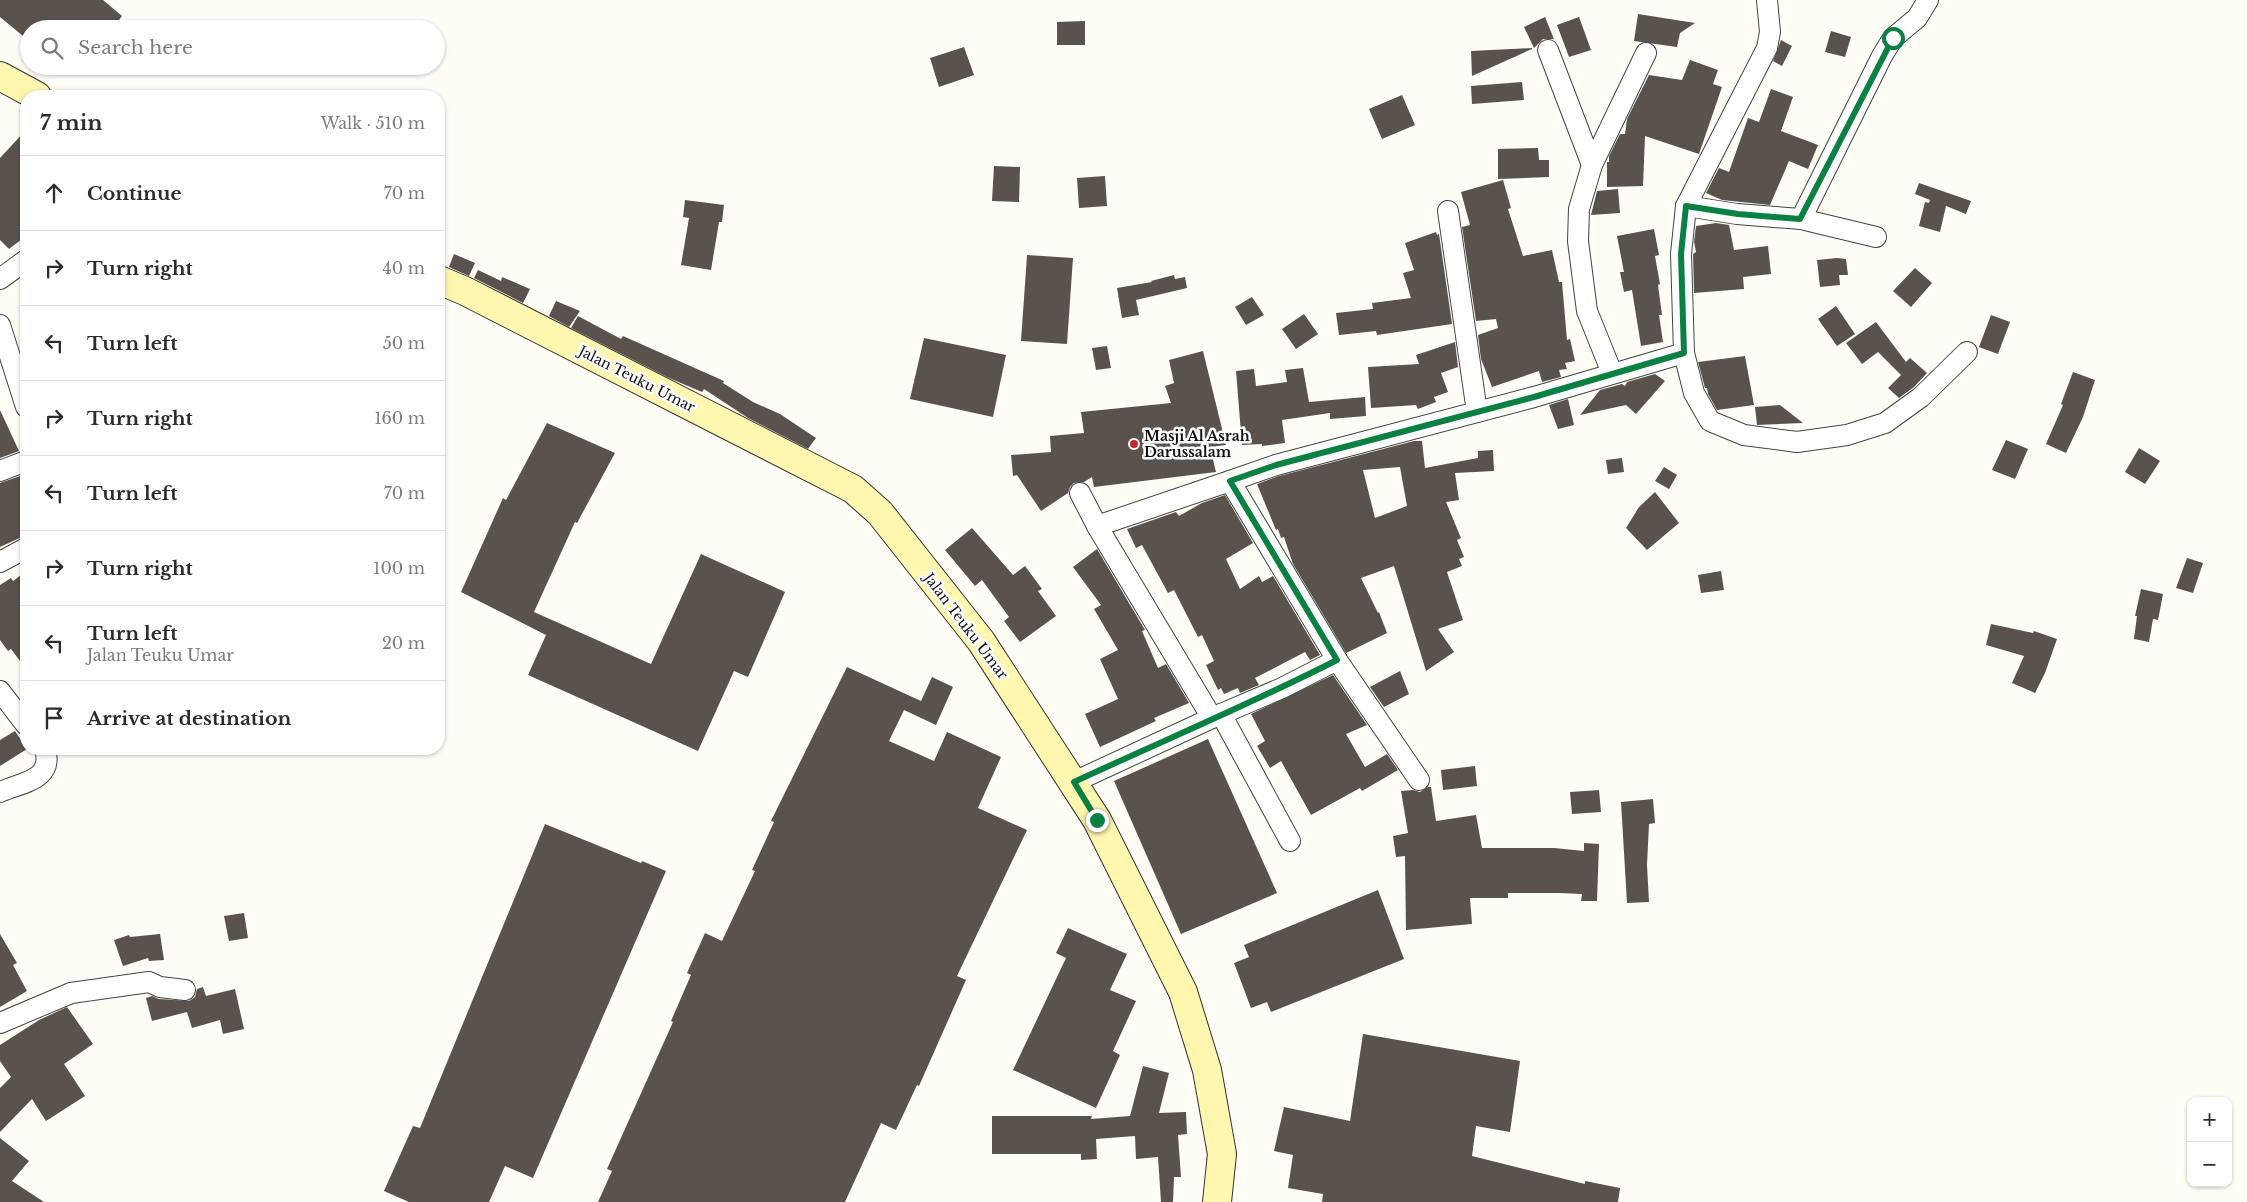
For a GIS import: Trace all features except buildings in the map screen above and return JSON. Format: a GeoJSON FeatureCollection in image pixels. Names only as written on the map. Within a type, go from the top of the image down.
{"type":"FeatureCollection","features":[{"type":"Feature","properties":{"kind":"main road"},"geometry":{"type":"LineString","coordinates":[[0,76],[26,90]]}},
{"type":"Feature","properties":{"kind":"main road","name":"Jalan Teuku Umar"},"geometry":{"type":"LineString","coordinates":[[445,283],[853,489],[880,514],[981,641],[1074,782],[1097,820],[1183,992],[1207,1070],[1222,1154],[1218,1202]]}},
{"type":"Feature","properties":{"kind":"street"},"geometry":{"type":"LineString","coordinates":[[1767,0],[1770,32],[1766,48],[1686,206],[1681,254],[1684,353],[1694,392],[1710,421],[1744,435],[1797,442],[1848,435],[1885,423],[1920,397],[1967,352]]}},
{"type":"Feature","properties":{"kind":"street"},"geometry":{"type":"LineString","coordinates":[[1800,219],[1893,38],[1917,18],[1928,0]]}},
{"type":"Feature","properties":{"kind":"street"},"geometry":{"type":"LineString","coordinates":[[1548,50],[1592,165]]}},
{"type":"Feature","properties":{"kind":"street"},"geometry":{"type":"LineString","coordinates":[[1612,373],[1587,311],[1578,241],[1579,209],[1592,165],[1646,53]]}},
{"type":"Feature","properties":{"kind":"street"},"geometry":{"type":"LineString","coordinates":[[1686,206],[1738,214],[1800,219],[1876,237]]}},
{"type":"Feature","properties":{"kind":"street"},"geometry":{"type":"LineString","coordinates":[[1448,211],[1477,412]]}},
{"type":"Feature","properties":{"kind":"street"},"geometry":{"type":"LineString","coordinates":[[0,280],[20,265]]}},
{"type":"Feature","properties":{"kind":"street"},"geometry":{"type":"LineString","coordinates":[[0,325],[20,388]]}},
{"type":"Feature","properties":{"kind":"street"},"geometry":{"type":"LineString","coordinates":[[1097,526],[1276,465],[1477,412],[1684,353]]}},
{"type":"Feature","properties":{"kind":"street"},"geometry":{"type":"LineString","coordinates":[[0,471],[20,463]]}},
{"type":"Feature","properties":{"kind":"street"},"geometry":{"type":"LineString","coordinates":[[1230,481],[1337,660],[1419,780]]}},
{"type":"Feature","properties":{"kind":"street"},"geometry":{"type":"LineString","coordinates":[[1080,493],[1097,526],[1216,716],[1290,841]]}},
{"type":"Feature","properties":{"kind":"street"},"geometry":{"type":"LineString","coordinates":[[0,562],[20,551]]}},
{"type":"Feature","properties":{"kind":"street"},"geometry":{"type":"LineString","coordinates":[[1074,782],[1216,716],[1282,688],[1337,660]]}},
{"type":"Feature","properties":{"kind":"street"},"geometry":{"type":"LineString","coordinates":[[0,691],[20,717]]}},
{"type":"Feature","properties":{"kind":"street"},"geometry":{"type":"LineString","coordinates":[[0,792],[42,774],[47,767],[47,755]]}},
{"type":"Feature","properties":{"kind":"street"},"geometry":{"type":"LineString","coordinates":[[0,1023],[44,1003],[75,992],[149,982],[160,987],[185,990]]}},
{"type":"Feature","properties":{"kind":"place","name":"Masji Al Asrah Darussalam"},"geometry":{"type":"Point","coordinates":[1134,444]}},
{"type":"Feature","properties":{"kind":"route"},"geometry":{"type":"LineString","coordinates":[[1097,820],[1074,782],[1282,688],[1337,660],[1230,481],[1276,465],[1534,397],[1684,353],[1681,254],[1686,206],[1738,214],[1800,219],[1882,56],[1893,38]]}}]}
